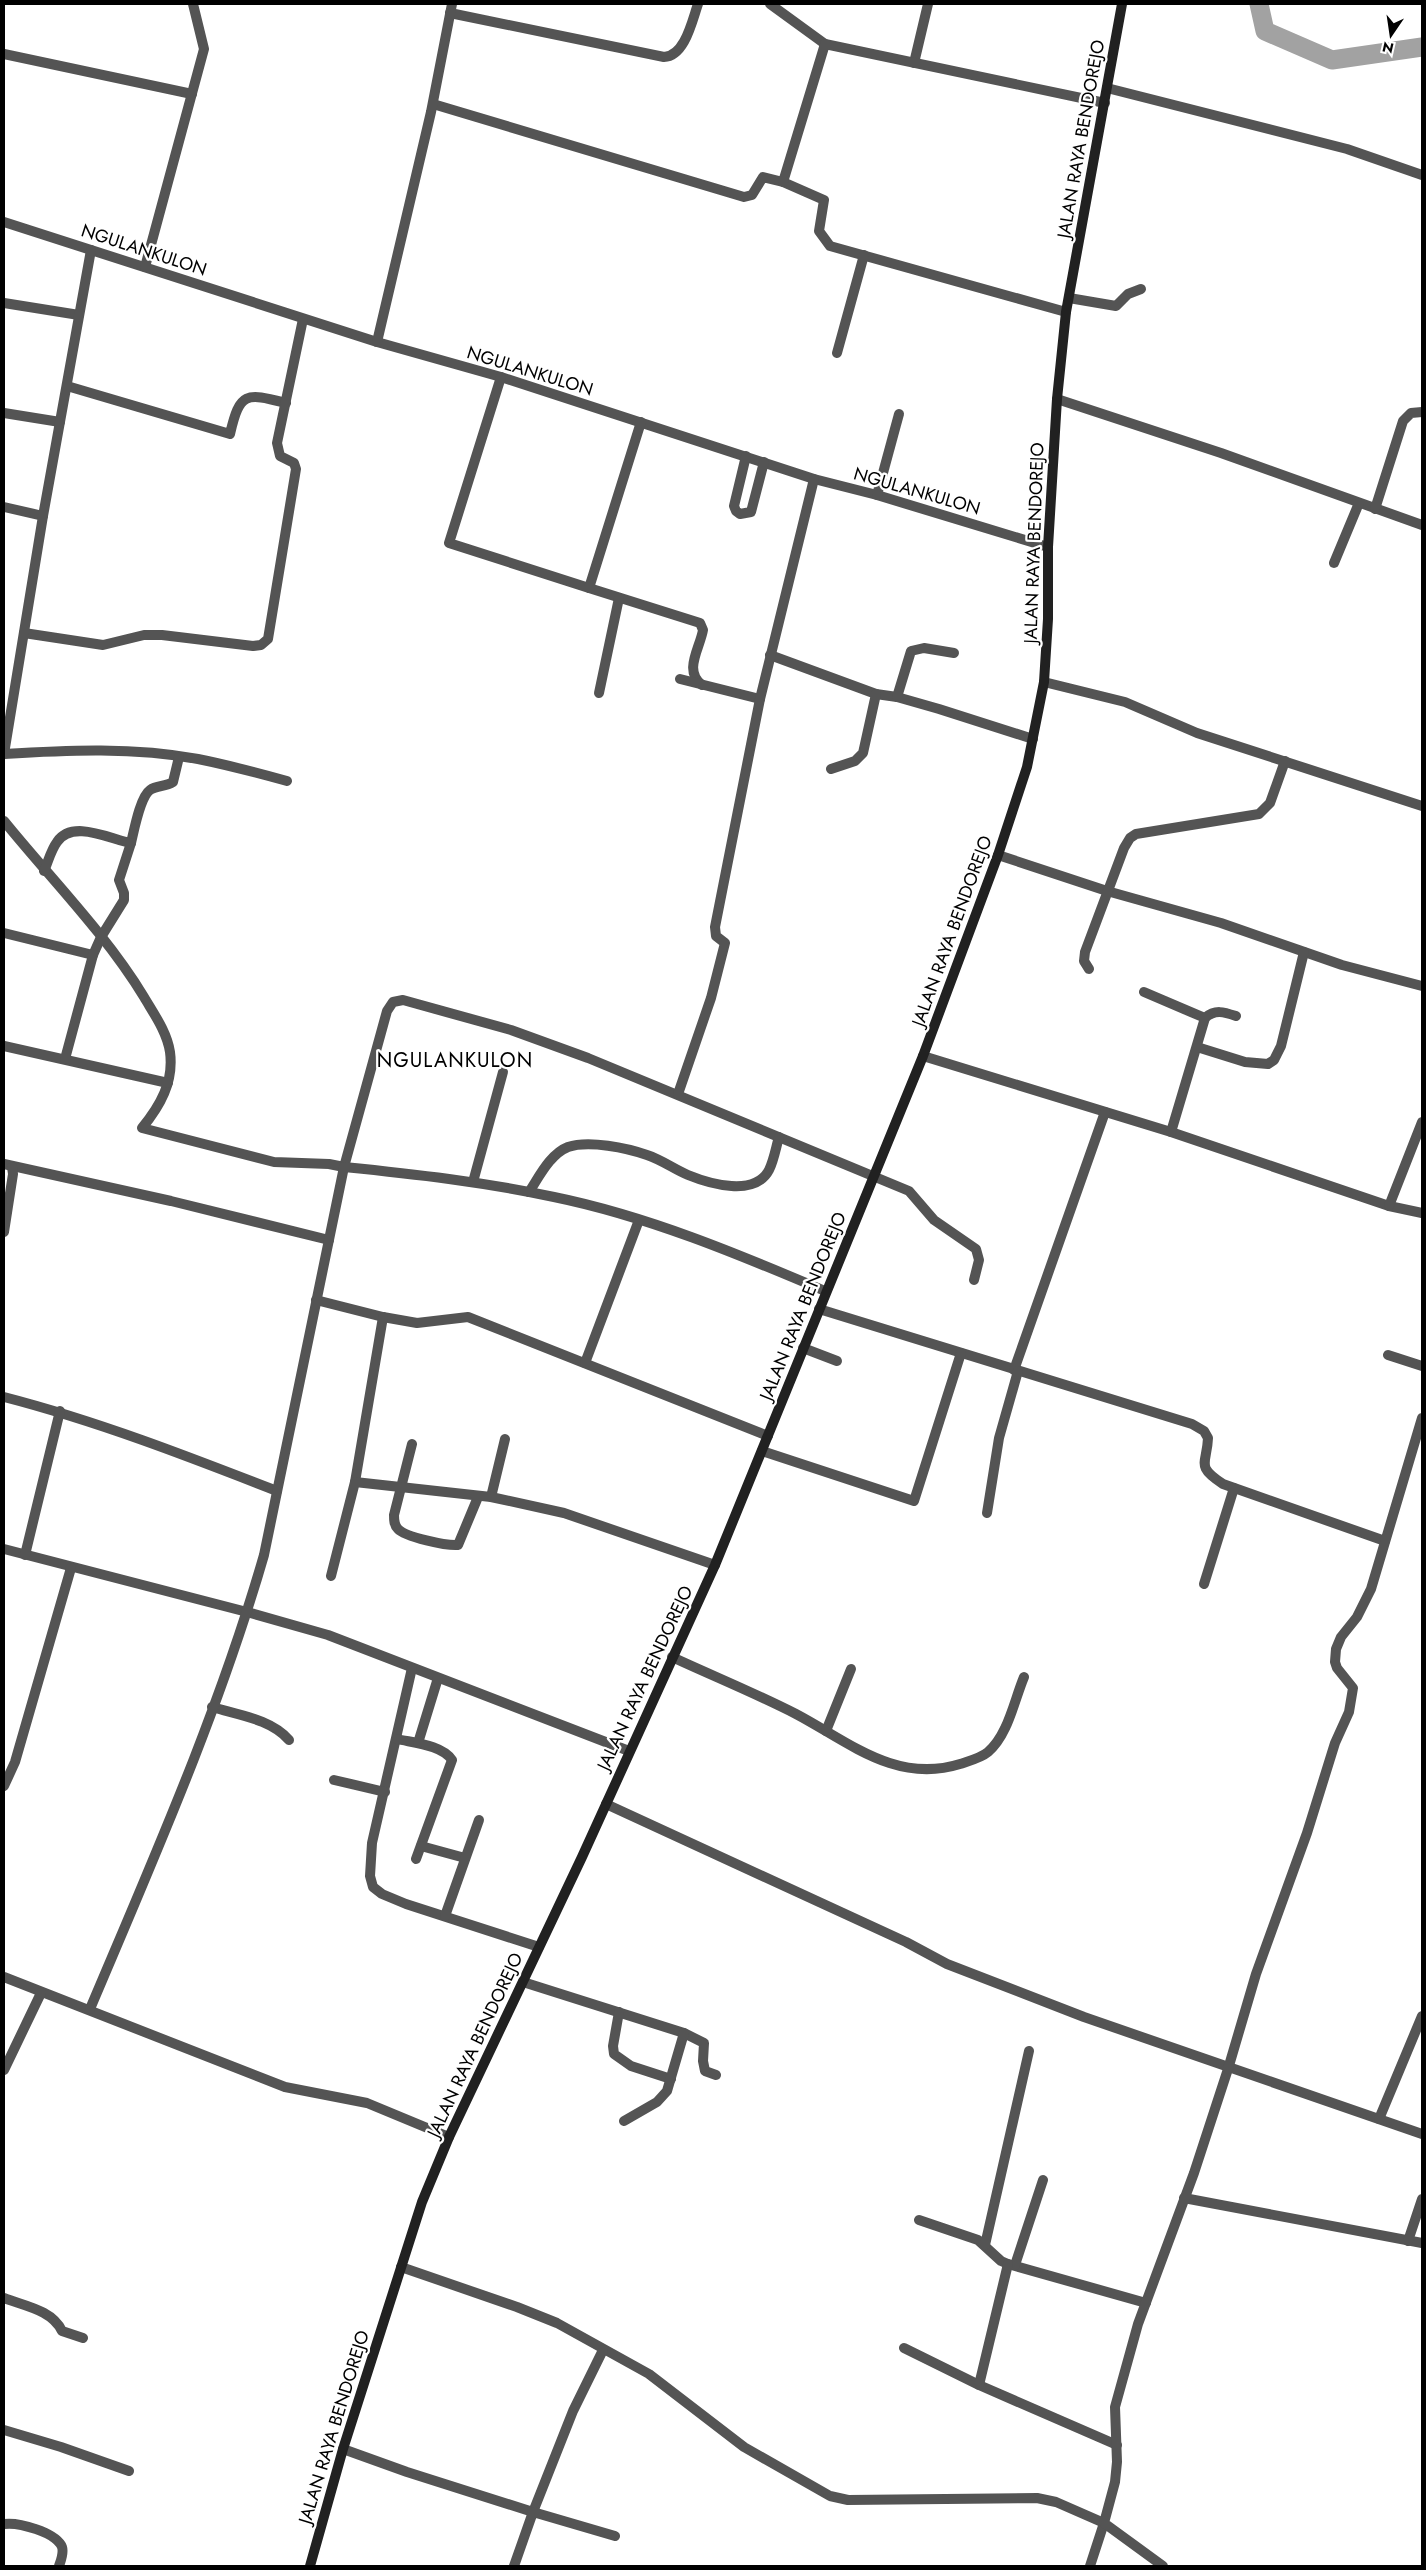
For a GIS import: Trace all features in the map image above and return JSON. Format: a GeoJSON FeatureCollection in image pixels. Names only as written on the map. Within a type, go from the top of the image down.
{"type":"FeatureCollection","features":[{"type":"Feature","properties":{"kind":"main road","name":"JALAN RAYA BENDOREJO"},"geometry":{"type":"LineString","coordinates":[[310,2566],[343,2449],[422,2202],[449,2137],[606,1804],[716,1564],[825,1292],[875,1178],[923,1056],[998,855],[1027,766],[1044,682],[1048,619],[1048,547],[1057,399],[1066,312],[1122,4]]}},
{"type":"Feature","properties":{"kind":"street"},"geometry":{"type":"LineString","coordinates":[[145,266],[204,49],[193,4]]}},
{"type":"Feature","properties":{"kind":"street"},"geometry":{"type":"LineString","coordinates":[[377,342],[433,104],[451,8],[664,57],[672,57],[678,52],[698,4]]}},
{"type":"Feature","properties":{"kind":"street"},"geometry":{"type":"LineString","coordinates":[[770,4],[825,44],[1105,103]]}},
{"type":"Feature","properties":{"kind":"street"},"geometry":{"type":"LineString","coordinates":[[914,63],[928,4]]}},
{"type":"Feature","properties":{"kind":"street"},"geometry":{"type":"LineString","coordinates":[[783,182],[825,44]]}},
{"type":"Feature","properties":{"kind":"street"},"geometry":{"type":"LineString","coordinates":[[4,54],[192,94]]}},
{"type":"Feature","properties":{"kind":"street"},"geometry":{"type":"LineString","coordinates":[[1107,88],[1347,149],[1422,175]]}},
{"type":"Feature","properties":{"kind":"street"},"geometry":{"type":"LineString","coordinates":[[433,104],[744,197],[752,195],[763,177],[783,182],[824,200],[819,231],[830,246],[1066,312]]}},
{"type":"Feature","properties":{"kind":"street","name":"NGULANKULON"},"geometry":{"type":"LineString","coordinates":[[4,222],[145,266],[303,319],[501,377],[814,479],[877,495],[1048,547]]}},
{"type":"Feature","properties":{"kind":"street"},"geometry":{"type":"LineString","coordinates":[[91,250],[42,516],[24,632],[8,696],[4,754],[104,750],[179,757],[197,759],[287,781]]}},
{"type":"Feature","properties":{"kind":"street"},"geometry":{"type":"LineString","coordinates":[[837,353],[864,255]]}},
{"type":"Feature","properties":{"kind":"street"},"geometry":{"type":"LineString","coordinates":[[1069,298],[1116,306],[1128,294],[1141,289]]}},
{"type":"Feature","properties":{"kind":"street"},"geometry":{"type":"LineString","coordinates":[[4,303],[79,315]]}},
{"type":"Feature","properties":{"kind":"street"},"geometry":{"type":"LineString","coordinates":[[24,632],[103,645],[144,635],[197,638],[253,646],[261,645],[268,639],[296,469],[294,463],[280,456],[277,446],[303,319]]}},
{"type":"Feature","properties":{"kind":"street"},"geometry":{"type":"LineString","coordinates":[[501,377],[449,543],[700,624],[704,630],[692,668],[695,678],[702,685]]}},
{"type":"Feature","properties":{"kind":"street"},"geometry":{"type":"LineString","coordinates":[[66,386],[230,434],[234,417],[242,401],[248,397],[256,396],[286,403]]}},
{"type":"Feature","properties":{"kind":"street"},"geometry":{"type":"LineString","coordinates":[[1057,399],[1221,453],[1422,526]]}},
{"type":"Feature","properties":{"kind":"street"},"geometry":{"type":"LineString","coordinates":[[1375,509],[1403,421],[1411,413],[1422,412]]}},
{"type":"Feature","properties":{"kind":"street"},"geometry":{"type":"LineString","coordinates":[[4,413],[60,422]]}},
{"type":"Feature","properties":{"kind":"street"},"geometry":{"type":"LineString","coordinates":[[877,495],[898,414]]}},
{"type":"Feature","properties":{"kind":"street"},"geometry":{"type":"LineString","coordinates":[[589,588],[640,422]]}},
{"type":"Feature","properties":{"kind":"street"},"geometry":{"type":"LineString","coordinates":[[746,456],[734,506],[740,514],[752,512],[764,462]]}},
{"type":"Feature","properties":{"kind":"street"},"geometry":{"type":"LineString","coordinates":[[678,1094],[725,952],[726,942],[716,936],[715,928],[760,699],[814,479]]}},
{"type":"Feature","properties":{"kind":"street"},"geometry":{"type":"LineString","coordinates":[[1334,563],[1359,503]]}},
{"type":"Feature","properties":{"kind":"street"},"geometry":{"type":"LineString","coordinates":[[4,507],[42,516]]}},
{"type":"Feature","properties":{"kind":"street"},"geometry":{"type":"LineString","coordinates":[[599,693],[619,598]]}},
{"type":"Feature","properties":{"kind":"street"},"geometry":{"type":"LineString","coordinates":[[897,697],[911,651],[924,648],[954,652]]}},
{"type":"Feature","properties":{"kind":"street"},"geometry":{"type":"LineString","coordinates":[[770,655],[876,694],[897,697],[1033,740]]}},
{"type":"Feature","properties":{"kind":"street"},"geometry":{"type":"LineString","coordinates":[[680,679],[760,699]]}},
{"type":"Feature","properties":{"kind":"street"},"geometry":{"type":"LineString","coordinates":[[1044,682],[1125,702],[1197,733],[1422,806]]}},
{"type":"Feature","properties":{"kind":"street"},"geometry":{"type":"LineString","coordinates":[[831,769],[855,761],[863,753],[876,694]]}},
{"type":"Feature","properties":{"kind":"street"},"geometry":{"type":"LineString","coordinates":[[64,1059],[93,955],[100,937],[124,900],[124,893],[119,880],[147,793],[154,788],[167,786],[172,782],[179,757]]}},
{"type":"Feature","properties":{"kind":"street"},"geometry":{"type":"LineString","coordinates":[[1089,969],[1084,962],[1085,952],[1107,891],[1130,838],[1136,834],[1238,819],[1259,814],[1270,803],[1285,762]]}},
{"type":"Feature","properties":{"kind":"street"},"geometry":{"type":"LineString","coordinates":[[4,821],[131,976],[167,1039],[170,1072],[168,1083],[154,1114],[142,1128],[274,1162],[329,1164],[473,1182],[555,1197],[639,1220],[771,1268],[825,1292]]}},
{"type":"Feature","properties":{"kind":"street"},"geometry":{"type":"LineString","coordinates":[[44,871],[57,841],[64,835],[83,831],[95,832],[131,843]]}},
{"type":"Feature","properties":{"kind":"street"},"geometry":{"type":"LineString","coordinates":[[998,855],[1107,891],[1221,923],[1342,965],[1422,986]]}},
{"type":"Feature","properties":{"kind":"street"},"geometry":{"type":"LineString","coordinates":[[4,933],[93,955]]}},
{"type":"Feature","properties":{"kind":"street"},"geometry":{"type":"LineString","coordinates":[[1197,1047],[1245,1062],[1268,1064],[1274,1060],[1281,1046],[1304,952]]}},
{"type":"Feature","properties":{"kind":"street"},"geometry":{"type":"LineString","coordinates":[[1144,992],[1205,1018]]}},
{"type":"Feature","properties":{"kind":"street"},"geometry":{"type":"LineString","coordinates":[[90,2009],[169,1823],[248,1612],[264,1555],[344,1166],[387,1011],[393,1002],[403,1000],[427,1005],[511,1030],[678,1094],[909,1191],[934,1220],[976,1249],[979,1260],[974,1280]]}},
{"type":"Feature","properties":{"kind":"street"},"geometry":{"type":"LineString","coordinates":[[1170,1132],[1205,1018],[1211,1013],[1220,1011],[1236,1016]]}},
{"type":"Feature","properties":{"kind":"street"},"geometry":{"type":"LineString","coordinates":[[4,1046],[168,1083]]}},
{"type":"Feature","properties":{"kind":"street"},"geometry":{"type":"LineString","coordinates":[[923,1056],[1170,1132],[1389,1206],[1422,1213]]}},
{"type":"Feature","properties":{"kind":"street"},"geometry":{"type":"LineString","coordinates":[[473,1182],[503,1072]]}},
{"type":"Feature","properties":{"kind":"street"},"geometry":{"type":"LineString","coordinates":[[987,1513],[999,1438],[1016,1370],[1105,1112]]}},
{"type":"Feature","properties":{"kind":"street"},"geometry":{"type":"LineString","coordinates":[[1389,1206],[1422,1122]]}},
{"type":"Feature","properties":{"kind":"street"},"geometry":{"type":"LineString","coordinates":[[529,1192],[547,1164],[559,1153],[569,1147],[604,1145],[647,1155],[703,1181],[728,1186],[753,1183],[769,1170],[779,1137]]}},
{"type":"Feature","properties":{"kind":"street"},"geometry":{"type":"LineString","coordinates":[[8,1166],[171,1201],[329,1240]]}},
{"type":"Feature","properties":{"kind":"street"},"geometry":{"type":"LineString","coordinates":[[4,1232],[13,1174],[8,1166]]}},
{"type":"Feature","properties":{"kind":"street"},"geometry":{"type":"LineString","coordinates":[[584,1363],[639,1220]]}},
{"type":"Feature","properties":{"kind":"street"},"geometry":{"type":"LineString","coordinates":[[316,1300],[383,1317],[429,1323],[468,1317],[768,1436]]}},
{"type":"Feature","properties":{"kind":"street"},"geometry":{"type":"LineString","coordinates":[[819,1309],[1192,1424],[1204,1431],[1208,1438],[1203,1462],[1207,1472],[1223,1484],[1385,1540]]}},
{"type":"Feature","properties":{"kind":"street"},"geometry":{"type":"LineString","coordinates":[[331,1576],[355,1482],[383,1317]]}},
{"type":"Feature","properties":{"kind":"street"},"geometry":{"type":"LineString","coordinates":[[803,1348],[838,1361]]}},
{"type":"Feature","properties":{"kind":"street"},"geometry":{"type":"LineString","coordinates":[[762,1451],[914,1501],[961,1353]]}},
{"type":"Feature","properties":{"kind":"street"},"geometry":{"type":"LineString","coordinates":[[1388,1355],[1422,1366]]}},
{"type":"Feature","properties":{"kind":"street"},"geometry":{"type":"LineString","coordinates":[[4,1397],[60,1411],[127,1434],[277,1491]]}},
{"type":"Feature","properties":{"kind":"street"},"geometry":{"type":"LineString","coordinates":[[25,1555],[60,1411]]}},
{"type":"Feature","properties":{"kind":"street"},"geometry":{"type":"LineString","coordinates":[[1090,2566],[1115,2482],[1117,2445],[1115,2407],[1146,2303],[1228,2069],[1256,1974],[1306,1833],[1335,1743],[1349,1712],[1353,1688],[1337,1668],[1335,1662],[1336,1649],[1342,1637],[1357,1617],[1371,1589],[1385,1540],[1417,1451],[1422,1418]]}},
{"type":"Feature","properties":{"kind":"street"},"geometry":{"type":"LineString","coordinates":[[491,1497],[505,1439]]}},
{"type":"Feature","properties":{"kind":"street"},"geometry":{"type":"LineString","coordinates":[[412,1444],[394,1514],[394,1524],[399,1531],[455,1546],[461,1543],[478,1496]]}},
{"type":"Feature","properties":{"kind":"street"},"geometry":{"type":"LineString","coordinates":[[355,1482],[491,1497],[564,1514],[716,1564]]}},
{"type":"Feature","properties":{"kind":"street"},"geometry":{"type":"LineString","coordinates":[[1204,1584],[1234,1488]]}},
{"type":"Feature","properties":{"kind":"street"},"geometry":{"type":"LineString","coordinates":[[4,1549],[71,1568],[248,1612],[328,1635],[629,1751]]}},
{"type":"Feature","properties":{"kind":"street"},"geometry":{"type":"LineString","coordinates":[[4,1786],[15,1762],[71,1568]]}},
{"type":"Feature","properties":{"kind":"street"},"geometry":{"type":"LineString","coordinates":[[672,1657],[796,1714],[873,1758],[894,1765],[924,1770],[942,1769],[987,1752],[1006,1726],[1024,1677]]}},
{"type":"Feature","properties":{"kind":"street"},"geometry":{"type":"LineString","coordinates":[[412,1668],[372,1843],[370,1876],[373,1887],[382,1894],[539,1947]]}},
{"type":"Feature","properties":{"kind":"street"},"geometry":{"type":"LineString","coordinates":[[826,1731],[851,1669]]}},
{"type":"Feature","properties":{"kind":"street"},"geometry":{"type":"LineString","coordinates":[[418,1743],[438,1678]]}},
{"type":"Feature","properties":{"kind":"street"},"geometry":{"type":"LineString","coordinates":[[212,1707],[271,1725],[281,1730],[289,1740]]}},
{"type":"Feature","properties":{"kind":"street"},"geometry":{"type":"LineString","coordinates":[[397,1739],[418,1743],[448,1754],[452,1760],[416,1859]]}},
{"type":"Feature","properties":{"kind":"street"},"geometry":{"type":"LineString","coordinates":[[4,1758],[15,1762]]}},
{"type":"Feature","properties":{"kind":"street"},"geometry":{"type":"LineString","coordinates":[[334,1780],[384,1792]]}},
{"type":"Feature","properties":{"kind":"street"},"geometry":{"type":"LineString","coordinates":[[606,1804],[906,1942],[947,1964],[1084,2017],[1228,2069],[1422,2134]]}},
{"type":"Feature","properties":{"kind":"street"},"geometry":{"type":"LineString","coordinates":[[445,1916],[479,1820]]}},
{"type":"Feature","properties":{"kind":"street"},"geometry":{"type":"LineString","coordinates":[[421,1846],[465,1858]]}},
{"type":"Feature","properties":{"kind":"street"},"geometry":{"type":"LineString","coordinates":[[4,1977],[41,1993],[90,2009],[285,2087],[367,2103],[449,2137]]}},
{"type":"Feature","properties":{"kind":"street"},"geometry":{"type":"LineString","coordinates":[[523,1982],[684,2033],[704,2043],[703,2062],[705,2071],[716,2075]]}},
{"type":"Feature","properties":{"kind":"street"},"geometry":{"type":"LineString","coordinates":[[4,2070],[41,1993]]}},
{"type":"Feature","properties":{"kind":"street"},"geometry":{"type":"LineString","coordinates":[[619,2012],[613,2046],[614,2054],[631,2066],[671,2079]]}},
{"type":"Feature","properties":{"kind":"street"},"geometry":{"type":"LineString","coordinates":[[1379,2119],[1422,2016]]}},
{"type":"Feature","properties":{"kind":"street"},"geometry":{"type":"LineString","coordinates":[[624,2121],[657,2102],[667,2091],[684,2033]]}},
{"type":"Feature","properties":{"kind":"street"},"geometry":{"type":"LineString","coordinates":[[985,2245],[1029,2051]]}},
{"type":"Feature","properties":{"kind":"street"},"geometry":{"type":"LineString","coordinates":[[979,2385],[1012,2265],[1044,2180]]}},
{"type":"Feature","properties":{"kind":"street"},"geometry":{"type":"LineString","coordinates":[[1184,2198],[1422,2243]]}},
{"type":"Feature","properties":{"kind":"street"},"geometry":{"type":"LineString","coordinates":[[1408,2241],[1422,2199]]}},
{"type":"Feature","properties":{"kind":"street"},"geometry":{"type":"LineString","coordinates":[[919,2220],[985,2245],[1001,2261],[1146,2303]]}},
{"type":"Feature","properties":{"kind":"street"},"geometry":{"type":"LineString","coordinates":[[401,2267],[557,2323],[648,2374],[744,2447],[830,2496],[848,2500],[1037,2498],[1056,2502],[1104,2524],[1163,2566]]}},
{"type":"Feature","properties":{"kind":"street"},"geometry":{"type":"LineString","coordinates":[[4,2298],[48,2315],[56,2320],[62,2332],[82,2338]]}},
{"type":"Feature","properties":{"kind":"street"},"geometry":{"type":"LineString","coordinates":[[904,2348],[979,2385],[1117,2445]]}},
{"type":"Feature","properties":{"kind":"street"},"geometry":{"type":"LineString","coordinates":[[514,2566],[573,2411],[603,2350]]}},
{"type":"Feature","properties":{"kind":"street"},"geometry":{"type":"LineString","coordinates":[[4,2430],[61,2447],[129,2472]]}},
{"type":"Feature","properties":{"kind":"street"},"geometry":{"type":"LineString","coordinates":[[343,2449],[407,2472],[615,2536]]}},
{"type":"Feature","properties":{"kind":"street"},"geometry":{"type":"LineString","coordinates":[[4,2524],[38,2530],[53,2537],[61,2544],[63,2553],[60,2566]]}},
{"type":"Feature","properties":{"kind":"waterway"},"geometry":{"type":"LineString","coordinates":[[1259,4],[1265,31],[1332,60],[1422,47]]}},
{"type":"Feature","properties":{"kind":"district","name":"NGULANKULON"},"geometry":{"type":"Point","coordinates":[455,1060]}}]}
